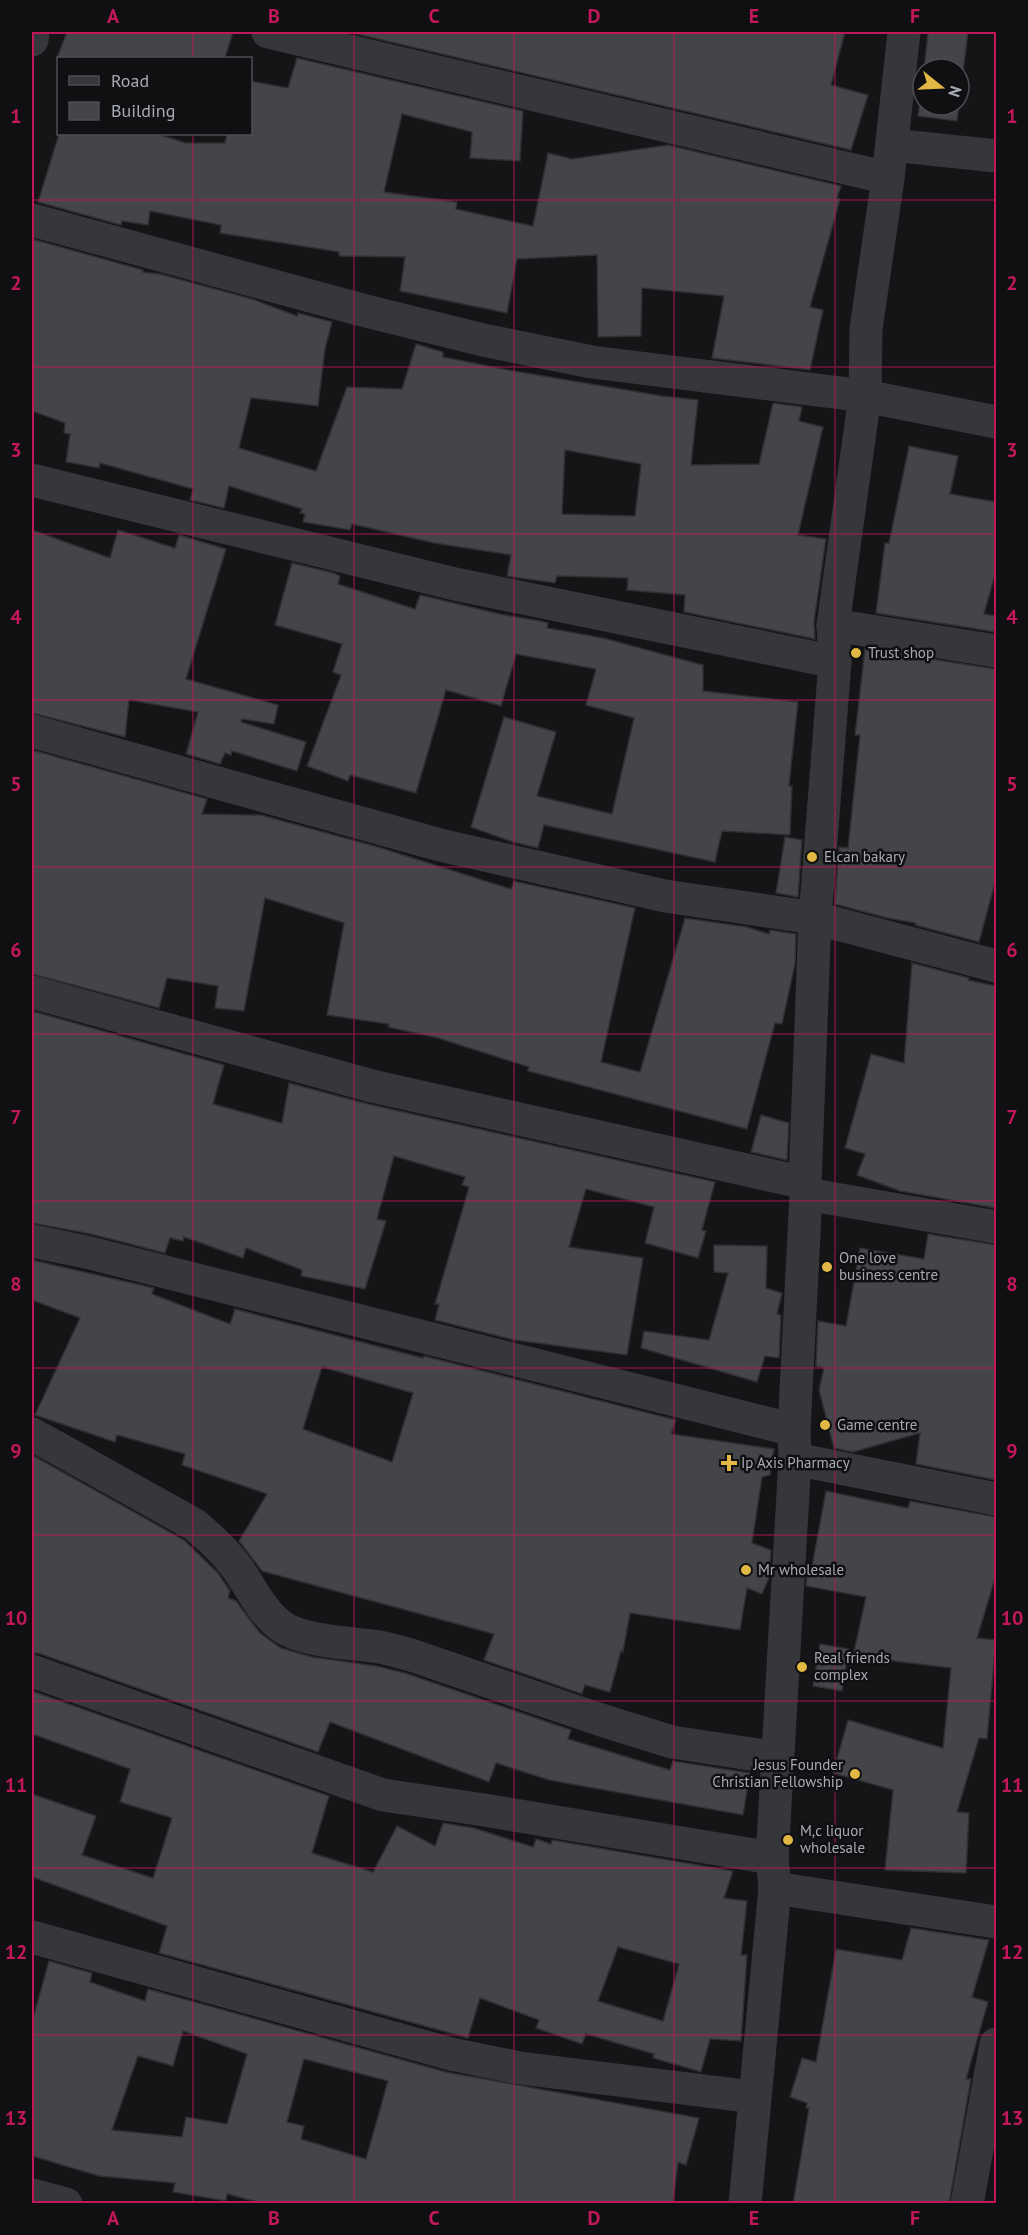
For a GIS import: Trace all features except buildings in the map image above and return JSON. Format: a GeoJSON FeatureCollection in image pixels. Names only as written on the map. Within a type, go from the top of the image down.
{"type":"FeatureCollection","features":[{"type":"Feature","properties":{"kind":"street"},"geometry":{"type":"LineString","coordinates":[[32,40],[33,32]]}},
{"type":"Feature","properties":{"kind":"street"},"geometry":{"type":"LineString","coordinates":[[268,32],[888,178]]}},
{"type":"Feature","properties":{"kind":"street"},"geometry":{"type":"LineString","coordinates":[[746,2204],[773,1873],[806,1189],[815,918],[835,662],[833,625],[865,396],[866,330],[888,178],[904,32]]}},
{"type":"Feature","properties":{"kind":"street"},"geometry":{"type":"LineString","coordinates":[[892,145],[996,156]]}},
{"type":"Feature","properties":{"kind":"street"},"geometry":{"type":"LineString","coordinates":[[32,220],[362,310],[483,340],[592,362],[865,396],[996,422]]}},
{"type":"Feature","properties":{"kind":"street"},"geometry":{"type":"LineString","coordinates":[[32,480],[455,584],[835,662]]}},
{"type":"Feature","properties":{"kind":"street"},"geometry":{"type":"LineString","coordinates":[[833,625],[996,651]]}},
{"type":"Feature","properties":{"kind":"street"},"geometry":{"type":"LineString","coordinates":[[32,731],[440,845],[665,896],[815,918],[996,966]]}},
{"type":"Feature","properties":{"kind":"street"},"geometry":{"type":"LineString","coordinates":[[32,992],[372,1086],[806,1189],[996,1227]]}},
{"type":"Feature","properties":{"kind":"street"},"geometry":{"type":"LineString","coordinates":[[32,1241],[86,1252],[996,1499]]}},
{"type":"Feature","properties":{"kind":"street"},"geometry":{"type":"LineString","coordinates":[[32,1434],[195,1525],[218,1545],[238,1569],[254,1596],[282,1627],[341,1644],[380,1647],[411,1655],[672,1742],[777,1758]]}},
{"type":"Feature","properties":{"kind":"street"},"geometry":{"type":"LineString","coordinates":[[32,1671],[383,1795],[484,1809],[996,1922]]}},
{"type":"Feature","properties":{"kind":"street"},"geometry":{"type":"LineString","coordinates":[[32,1937],[451,2054],[520,2068],[754,2097]]}},
{"type":"Feature","properties":{"kind":"street"},"geometry":{"type":"LineString","coordinates":[[967,2204],[996,2044]]}},
{"type":"Feature","properties":{"kind":"street"},"geometry":{"type":"LineString","coordinates":[[32,2195],[66,2204]]}},
{"type":"Feature","properties":{"kind":"place","name":"Trust shop"},"geometry":{"type":"Point","coordinates":[856,653]}},
{"type":"Feature","properties":{"kind":"place","name":"Elcan bakary"},"geometry":{"type":"Point","coordinates":[812,857]}},
{"type":"Feature","properties":{"kind":"place","name":"One love business centre"},"geometry":{"type":"Point","coordinates":[827,1267]}},
{"type":"Feature","properties":{"kind":"place","name":"Game centre"},"geometry":{"type":"Point","coordinates":[825,1425]}},
{"type":"Feature","properties":{"kind":"place","name":"Ip Axis Pharmacy"},"geometry":{"type":"Point","coordinates":[729,1463]}},
{"type":"Feature","properties":{"kind":"place","name":"Mr wholesale"},"geometry":{"type":"Point","coordinates":[746,1570]}},
{"type":"Feature","properties":{"kind":"place","name":"Real friends complex"},"geometry":{"type":"Point","coordinates":[802,1667]}},
{"type":"Feature","properties":{"kind":"place","name":"Jesus Founder Christian Fellowship"},"geometry":{"type":"Point","coordinates":[855,1774]}},
{"type":"Feature","properties":{"kind":"place","name":"M,c liquor wholesale"},"geometry":{"type":"Point","coordinates":[788,1840]}}]}
